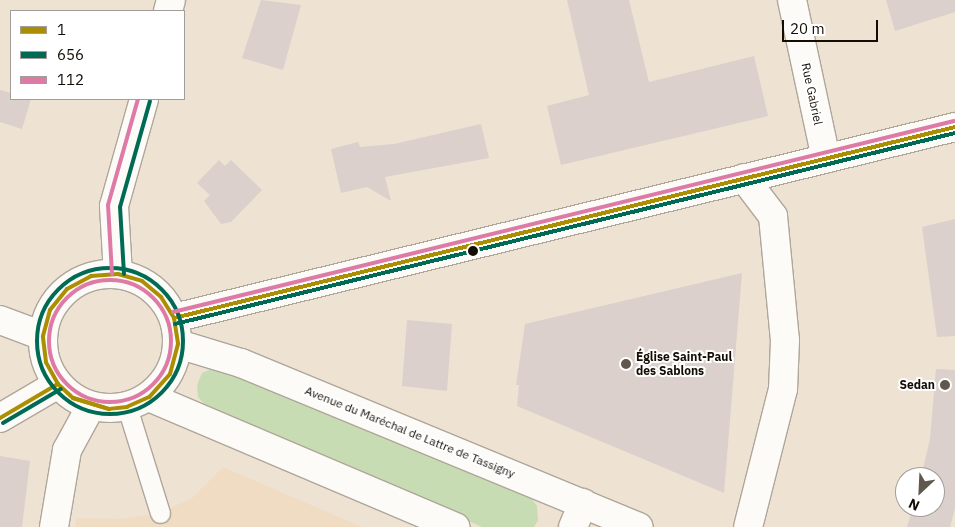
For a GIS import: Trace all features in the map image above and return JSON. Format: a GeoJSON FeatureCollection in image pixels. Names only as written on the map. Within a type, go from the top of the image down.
{"type":"FeatureCollection","features":[{"type":"Feature","properties":{"kind":"street","name":"Rue Gabriel"},"geometry":{"type":"LineString","coordinates":[[792,0],[826,158]]}},
{"type":"Feature","properties":{"kind":"street"},"geometry":{"type":"LineString","coordinates":[[118,274],[114,206],[144,100]]}},
{"type":"Feature","properties":{"kind":"street"},"geometry":{"type":"LineString","coordinates":[[176,331],[744,178],[955,127]]}},
{"type":"Feature","properties":{"kind":"street"},"geometry":{"type":"LineString","coordinates":[[744,178],[773,216],[785,340],[783,389],[748,527]]}},
{"type":"Feature","properties":{"kind":"street"},"geometry":{"type":"LineString","coordinates":[[138,402],[170,374],[176,331],[161,297],[142,281],[118,274],[91,276],[67,289],[50,310],[42,336],[46,362],[58,384],[73,398],[91,406],[138,402],[456,527]]}},
{"type":"Feature","properties":{"kind":"street"},"geometry":{"type":"LineString","coordinates":[[0,320],[42,336]]}},
{"type":"Feature","properties":{"kind":"street","name":"Avenue du Maréchal de Lattre de Tassigny"},"geometry":{"type":"LineString","coordinates":[[176,331],[241,363],[578,515],[639,527]]}},
{"type":"Feature","properties":{"kind":"street"},"geometry":{"type":"LineString","coordinates":[[0,418],[58,384]]}},
{"type":"Feature","properties":{"kind":"street"},"geometry":{"type":"LineString","coordinates":[[54,527],[67,450],[91,406]]}},
{"type":"Feature","properties":{"kind":"lane"},"geometry":{"type":"LineString","coordinates":[[138,402],[160,513]]}},
{"type":"Feature","properties":{"kind":"shaded area"},"geometry":{"type":"Polygon","coordinates":[[[223,467],[362,527],[75,527],[76,518],[121,519],[160,513],[192,498],[223,467]]]}},
{"type":"Feature","properties":{"kind":"green space"},"geometry":{"type":"Polygon","coordinates":[[[220,365],[528,494],[537,506],[538,520],[534,527],[482,527],[208,408],[198,397],[197,385],[202,373],[220,365]]]}},
{"type":"Feature","properties":{"kind":"building"},"geometry":{"type":"Polygon","coordinates":[[[261,0],[301,5],[283,70],[242,58],[261,0]]]}},
{"type":"Feature","properties":{"kind":"building"},"geometry":{"type":"Polygon","coordinates":[[[567,0],[629,0],[649,82],[754,56],[768,116],[561,165],[547,106],[589,95],[567,0]]]}},
{"type":"Feature","properties":{"kind":"building"},"geometry":{"type":"Polygon","coordinates":[[[886,0],[955,0],[955,12],[895,31],[886,0]]]}},
{"type":"Feature","properties":{"kind":"building"},"geometry":{"type":"Polygon","coordinates":[[[0,90],[10,93],[10,100],[31,100],[22,129],[0,122],[0,90]]]}},
{"type":"Feature","properties":{"kind":"building"},"geometry":{"type":"Polygon","coordinates":[[[481,124],[489,158],[385,177],[391,201],[367,187],[341,193],[331,149],[358,142],[360,147],[394,144],[481,124]]]}},
{"type":"Feature","properties":{"kind":"building"},"geometry":{"type":"Polygon","coordinates":[[[219,160],[225,166],[231,160],[262,190],[231,222],[221,224],[204,201],[210,195],[197,183],[219,160]]]}},
{"type":"Feature","properties":{"kind":"building"},"geometry":{"type":"Polygon","coordinates":[[[955,219],[955,336],[937,337],[922,227],[955,219]]]}},
{"type":"Feature","properties":{"kind":"building","name":"Église Saint-Paul des Sablons"},"geometry":{"type":"Polygon","coordinates":[[[742,273],[724,493],[517,406],[519,385],[516,385],[525,324],[742,273]]]}},
{"type":"Feature","properties":{"kind":"building"},"geometry":{"type":"Polygon","coordinates":[[[407,320],[452,324],[447,391],[402,386],[407,320]]]}},
{"type":"Feature","properties":{"kind":"building"},"geometry":{"type":"Polygon","coordinates":[[[936,369],[955,370],[955,508],[950,527],[907,527],[910,517],[945,517],[945,467],[923,467],[930,439],[936,369]]]}},
{"type":"Feature","properties":{"kind":"building"},"geometry":{"type":"Polygon","coordinates":[[[0,456],[30,461],[22,527],[0,527],[0,456]]]}},
{"type":"Feature","properties":{"kind":"transit line","name":"112"},"geometry":{"type":"LineString","coordinates":[[112,274],[108,205],[138,100]]}},
{"type":"Feature","properties":{"kind":"transit line","name":"656"},"geometry":{"type":"LineString","coordinates":[[124,274],[120,207],[150,101]]}},
{"type":"Feature","properties":{"kind":"transit line","name":"112"},"geometry":{"type":"LineString","coordinates":[[173,312],[954,121]]}},
{"type":"Feature","properties":{"kind":"transit line","name":"1"},"geometry":{"type":"LineString","coordinates":[[174,318],[955,127]]}},
{"type":"Feature","properties":{"kind":"transit line","name":"656"},"geometry":{"type":"LineString","coordinates":[[175,324],[955,133]]}},
{"type":"Feature","properties":{"kind":"transit line","name":"656"},"geometry":{"type":"LineString","coordinates":[[110,268],[138,273],[162,289],[178,313],[183,341],[178,369],[162,393],[138,409],[110,414],[82,409],[58,393],[42,369],[37,341],[42,313],[58,289],[82,273],[110,268]]}},
{"type":"Feature","properties":{"kind":"transit line","name":"1"},"geometry":{"type":"LineString","coordinates":[[73,398],[58,384],[46,362],[43,336],[50,310],[67,289],[91,276],[118,274],[142,281],[161,297],[174,318],[178,344],[170,374],[149,397],[127,407],[109,409]]}},
{"type":"Feature","properties":{"kind":"transit line","name":"112"},"geometry":{"type":"LineString","coordinates":[[110,280],[122,281],[133,285],[144,290],[153,298],[161,307],[166,318],[170,329],[171,341],[170,353],[166,364],[161,375],[153,384],[144,392],[133,397],[122,401],[110,402],[98,401],[87,397],[76,392],[67,384],[59,375],[54,364],[50,353],[49,341],[50,329],[54,318],[59,307],[67,298],[76,290],[87,285],[98,281],[110,280]]}},
{"type":"Feature","properties":{"kind":"transit line","name":"1"},"geometry":{"type":"LineString","coordinates":[[0,418],[58,384]]}},
{"type":"Feature","properties":{"kind":"transit line","name":"656"},"geometry":{"type":"LineString","coordinates":[[3,423],[61,389]]}},
{"type":"Feature","properties":{"kind":"transit line","name":"1"},"geometry":{"type":"LineString","coordinates":[[73,398],[109,409]]}},
{"type":"Feature","properties":{"kind":"transit line","name":"1"},"geometry":{"type":"LineString","coordinates":[[73,398],[109,409]]}},
{"type":"Feature","properties":{"kind":"place","name":"Église Saint-Paul des Sablons"},"geometry":{"type":"Point","coordinates":[626,364]}},
{"type":"Feature","properties":{"kind":"place","name":"Sedan"},"geometry":{"type":"Point","coordinates":[945,385]}}]}
